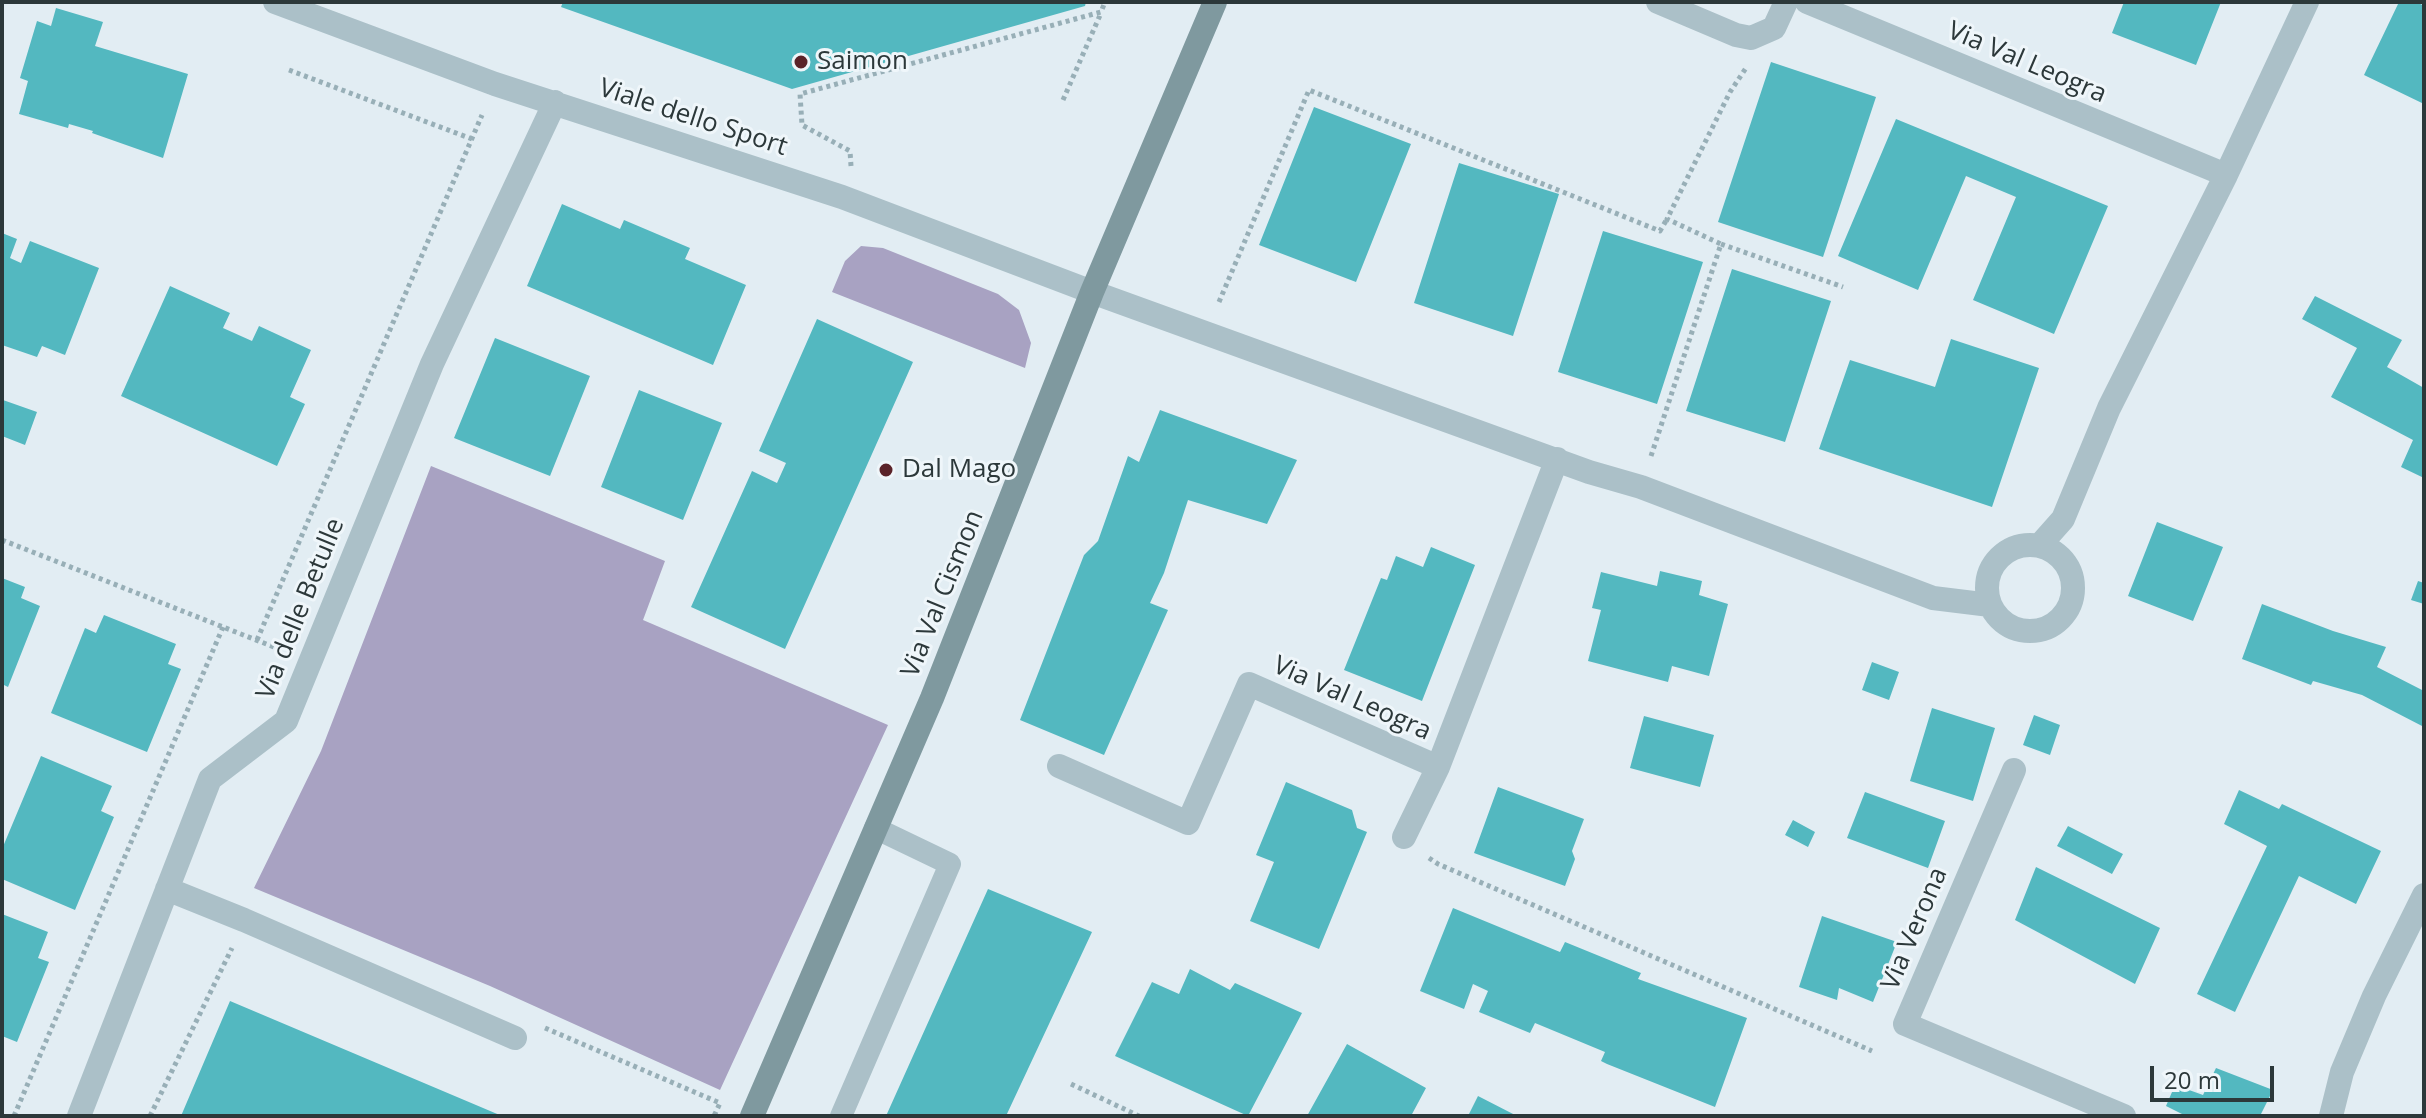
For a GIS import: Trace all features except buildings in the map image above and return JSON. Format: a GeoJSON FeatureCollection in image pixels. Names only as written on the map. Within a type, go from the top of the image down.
{"type":"FeatureCollection","features":[{"type":"Feature","properties":{"kind":"main road","name":"Via Val Cismon"},"geometry":{"type":"LineString","coordinates":[[752,1116],[932,698],[1092,292],[1215,2]]}},
{"type":"Feature","properties":{"kind":"street","name":"Viale dello Sport"},"geometry":{"type":"LineString","coordinates":[[275,2],[495,84],[842,197],[1092,292]]}},
{"type":"Feature","properties":{"kind":"street"},"geometry":{"type":"LineString","coordinates":[[1658,2],[1736,35],[1751,38],[1774,28],[1786,2]]}},
{"type":"Feature","properties":{"kind":"street","name":"Via Val Leogra"},"geometry":{"type":"LineString","coordinates":[[1807,2],[2226,175]]}},
{"type":"Feature","properties":{"kind":"street"},"geometry":{"type":"LineString","coordinates":[[2039,546],[2063,519],[2109,408],[2226,175],[2307,2]]}},
{"type":"Feature","properties":{"kind":"street","name":"Via delle Betulle"},"geometry":{"type":"LineString","coordinates":[[79,1116],[210,779],[286,721],[432,364],[555,102]]}},
{"type":"Feature","properties":{"kind":"street"},"geometry":{"type":"LineString","coordinates":[[1092,292],[1641,487],[1933,598],[1990,605]]}},
{"type":"Feature","properties":{"kind":"street","name":"Via Val Leogra"},"geometry":{"type":"LineString","coordinates":[[1404,837],[1438,767],[1557,459]]}},
{"type":"Feature","properties":{"kind":"street"},"geometry":{"type":"LineString","coordinates":[[2023,545],[2052,550],[2070,570],[2074,583],[2073,597],[2068,610],[2048,628],[2021,631],[2008,626],[1997,617],[1990,605],[1987,590],[1989,575],[1997,561],[2009,551],[2023,545]]}},
{"type":"Feature","properties":{"kind":"street","name":"Via Val Leogra"},"geometry":{"type":"LineString","coordinates":[[1059,766],[1188,823],[1249,684],[1438,767]]}},
{"type":"Feature","properties":{"kind":"street","name":"Via Verona"},"geometry":{"type":"LineString","coordinates":[[2014,770],[1905,1024],[2124,1116]]}},
{"type":"Feature","properties":{"kind":"street"},"geometry":{"type":"LineString","coordinates":[[167,889],[515,1038]]}},
{"type":"Feature","properties":{"kind":"street"},"geometry":{"type":"LineString","coordinates":[[2331,1116],[2342,1072],[2374,996],[2424,895]]}},
{"type":"Feature","properties":{"kind":"lane"},"geometry":{"type":"LineString","coordinates":[[841,1116],[950,864],[875,828]]}},
{"type":"Feature","properties":{"kind":"path"},"geometry":{"type":"LineString","coordinates":[[1063,100],[1105,2]]}},
{"type":"Feature","properties":{"kind":"path"},"geometry":{"type":"LineString","coordinates":[[852,176],[850,151],[802,125],[800,94],[1101,12]]}},
{"type":"Feature","properties":{"kind":"path"},"geometry":{"type":"LineString","coordinates":[[1206,333],[1309,90],[1660,231],[1730,92],[1774,28]]}},
{"type":"Feature","properties":{"kind":"path"},"geometry":{"type":"LineString","coordinates":[[289,70],[472,139]]}},
{"type":"Feature","properties":{"kind":"path"},"geometry":{"type":"LineString","coordinates":[[257,640],[495,84]]}},
{"type":"Feature","properties":{"kind":"path"},"geometry":{"type":"LineString","coordinates":[[1667,219],[1721,244],[1843,287]]}},
{"type":"Feature","properties":{"kind":"path"},"geometry":{"type":"LineString","coordinates":[[1641,487],[1721,244]]}},
{"type":"Feature","properties":{"kind":"path"},"geometry":{"type":"LineString","coordinates":[[2,540],[310,661]]}},
{"type":"Feature","properties":{"kind":"path"},"geometry":{"type":"LineString","coordinates":[[14,1116],[223,627]]}},
{"type":"Feature","properties":{"kind":"path"},"geometry":{"type":"LineString","coordinates":[[1404,837],[1438,864],[1872,1051]]}},
{"type":"Feature","properties":{"kind":"path"},"geometry":{"type":"LineString","coordinates":[[1071,1084],[1139,1116]]}},
{"type":"Feature","properties":{"kind":"shaded area"},"geometry":{"type":"Polygon","coordinates":[[[861,246],[883,248],[998,294],[1019,310],[1031,343],[1025,368],[832,292],[845,261],[861,246]]]}},
{"type":"Feature","properties":{"kind":"shaded area"},"geometry":{"type":"Polygon","coordinates":[[[431,466],[665,561],[643,620],[888,725],[720,1090],[490,986],[254,888],[321,751],[431,466]]]}},
{"type":"Feature","properties":{"kind":"place","name":"Saimon"},"geometry":{"type":"Point","coordinates":[801,62]}},
{"type":"Feature","properties":{"kind":"place","name":"Dal Mago"},"geometry":{"type":"Point","coordinates":[886,470]}}]}
